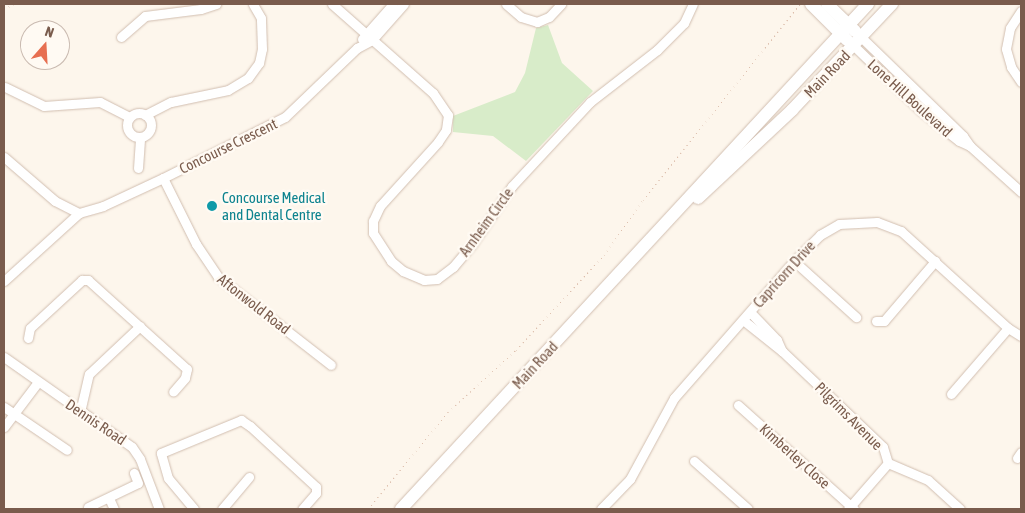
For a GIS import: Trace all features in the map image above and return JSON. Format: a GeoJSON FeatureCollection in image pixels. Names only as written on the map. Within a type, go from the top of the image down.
{"type":"FeatureCollection","features":[{"type":"Feature","properties":{"kind":"main road","name":"Lone Hill Boulevard"},"geometry":{"type":"LineString","coordinates":[[810,4],[845,29]]}},
{"type":"Feature","properties":{"kind":"main road","name":"Lone Hill Boulevard"},"geometry":{"type":"LineString","coordinates":[[827,4],[845,29],[858,42]]}},
{"type":"Feature","properties":{"kind":"main road","name":"Main Road"},"geometry":{"type":"LineString","coordinates":[[401,509],[868,4]]}},
{"type":"Feature","properties":{"kind":"main road","name":"Main Road"},"geometry":{"type":"LineString","coordinates":[[668,221],[721,178],[858,42],[892,4]]}},
{"type":"Feature","properties":{"kind":"street"},"geometry":{"type":"LineString","coordinates":[[120,37],[145,16],[201,9],[216,4]]}},
{"type":"Feature","properties":{"kind":"street"},"geometry":{"type":"LineString","coordinates":[[129,117],[137,113],[145,115],[171,102],[228,90],[248,78],[259,64],[262,49],[261,18],[253,4]]}},
{"type":"Feature","properties":{"kind":"street"},"geometry":{"type":"LineString","coordinates":[[332,4],[368,37]]}},
{"type":"Feature","properties":{"kind":"street","name":"Concourse Crescent"},"geometry":{"type":"LineString","coordinates":[[368,37],[392,4]]}},
{"type":"Feature","properties":{"kind":"street","name":"Concourse Crescent"},"geometry":{"type":"LineString","coordinates":[[79,212],[103,206],[272,126],[299,107],[368,37],[404,4]]}},
{"type":"Feature","properties":{"kind":"street"},"geometry":{"type":"LineString","coordinates":[[506,4],[521,17],[537,22],[549,17],[561,4]]}},
{"type":"Feature","properties":{"kind":"street","name":"Arnheim Circle"},"geometry":{"type":"LineString","coordinates":[[368,37],[433,94],[448,115],[446,130],[438,142],[380,206],[373,221],[373,233],[391,261],[415,278],[437,279],[453,267],[473,243],[512,186],[590,102],[662,46],[684,23],[693,4]]}},
{"type":"Feature","properties":{"kind":"street"},"geometry":{"type":"LineString","coordinates":[[1021,11],[1010,28],[1006,49],[1011,67],[1021,82]]}},
{"type":"Feature","properties":{"kind":"street","name":"Lone Hill Boulevard"},"geometry":{"type":"LineString","coordinates":[[858,42],[963,136],[970,146],[1021,192]]}},
{"type":"Feature","properties":{"kind":"street"},"geometry":{"type":"LineString","coordinates":[[5,87],[44,106],[100,102],[129,117]]}},
{"type":"Feature","properties":{"kind":"street"},"geometry":{"type":"LineString","coordinates":[[129,117],[127,129],[132,136],[140,138],[148,134],[151,126],[145,115]]}},
{"type":"Feature","properties":{"kind":"street"},"geometry":{"type":"LineString","coordinates":[[138,168],[140,138]]}},
{"type":"Feature","properties":{"kind":"street"},"geometry":{"type":"LineString","coordinates":[[4,157],[55,202],[79,212],[4,281]]}},
{"type":"Feature","properties":{"kind":"street","name":"Aftonwold Road"},"geometry":{"type":"LineString","coordinates":[[163,178],[196,244],[214,273],[251,306],[331,365]]}},
{"type":"Feature","properties":{"kind":"street","name":"Capricorn Drive"},"geometry":{"type":"LineString","coordinates":[[602,509],[630,478],[674,398],[794,261],[828,229],[865,220],[901,231],[1008,328],[1021,336]]}},
{"type":"Feature","properties":{"kind":"street"},"geometry":{"type":"LineString","coordinates":[[794,261],[856,317]]}},
{"type":"Feature","properties":{"kind":"street"},"geometry":{"type":"LineString","coordinates":[[876,321],[884,321],[935,261]]}},
{"type":"Feature","properties":{"kind":"street"},"geometry":{"type":"LineString","coordinates":[[28,338],[30,328],[85,279],[187,369],[185,378],[173,392]]}},
{"type":"Feature","properties":{"kind":"street","name":"Pilgrims Avenue"},"geometry":{"type":"LineString","coordinates":[[750,312],[777,340],[782,351]]}},
{"type":"Feature","properties":{"kind":"street","name":"Pilgrims Avenue"},"geometry":{"type":"LineString","coordinates":[[744,320],[782,351],[879,442],[888,462],[851,508]]}},
{"type":"Feature","properties":{"kind":"street"},"geometry":{"type":"LineString","coordinates":[[80,412],[89,374],[140,326]]}},
{"type":"Feature","properties":{"kind":"street"},"geometry":{"type":"LineString","coordinates":[[950,394],[1008,328]]}},
{"type":"Feature","properties":{"kind":"street","name":"Dennis Road"},"geometry":{"type":"LineString","coordinates":[[4,358],[136,452],[159,509]]}},
{"type":"Feature","properties":{"kind":"street"},"geometry":{"type":"LineString","coordinates":[[4,426],[15,415],[38,382]]}},
{"type":"Feature","properties":{"kind":"street","name":"Kimberley Close"},"geometry":{"type":"LineString","coordinates":[[738,405],[851,508]]}},
{"type":"Feature","properties":{"kind":"street"},"geometry":{"type":"LineString","coordinates":[[4,407],[67,450]]}},
{"type":"Feature","properties":{"kind":"street"},"geometry":{"type":"LineString","coordinates":[[194,509],[172,484],[162,464],[160,453],[240,420],[250,426],[316,487],[316,493],[302,509]]}},
{"type":"Feature","properties":{"kind":"street"},"geometry":{"type":"LineString","coordinates":[[694,461],[748,509]]}},
{"type":"Feature","properties":{"kind":"street"},"geometry":{"type":"LineString","coordinates":[[888,462],[928,480],[960,509]]}},
{"type":"Feature","properties":{"kind":"street"},"geometry":{"type":"LineString","coordinates":[[88,507],[138,484],[134,473]]}},
{"type":"Feature","properties":{"kind":"street"},"geometry":{"type":"LineString","coordinates":[[222,509],[249,477]]}},
{"type":"Feature","properties":{"kind":"street"},"geometry":{"type":"LineString","coordinates":[[109,498],[114,509]]}},
{"type":"Feature","properties":{"kind":"path"},"geometry":{"type":"LineString","coordinates":[[4,9],[14,4]]}},
{"type":"Feature","properties":{"kind":"path"},"geometry":{"type":"LineString","coordinates":[[368,509],[448,412],[516,350],[604,255],[643,200],[801,4]]}},
{"type":"Feature","properties":{"kind":"green space"},"geometry":{"type":"Polygon","coordinates":[[[548,25],[562,63],[593,91],[526,161],[493,136],[453,132],[453,116],[515,92],[525,73],[536,28],[548,25]]]}},
{"type":"Feature","properties":{"kind":"place","name":"Concourse Medical and Dental Centre"},"geometry":{"type":"Point","coordinates":[212,206]}}]}
